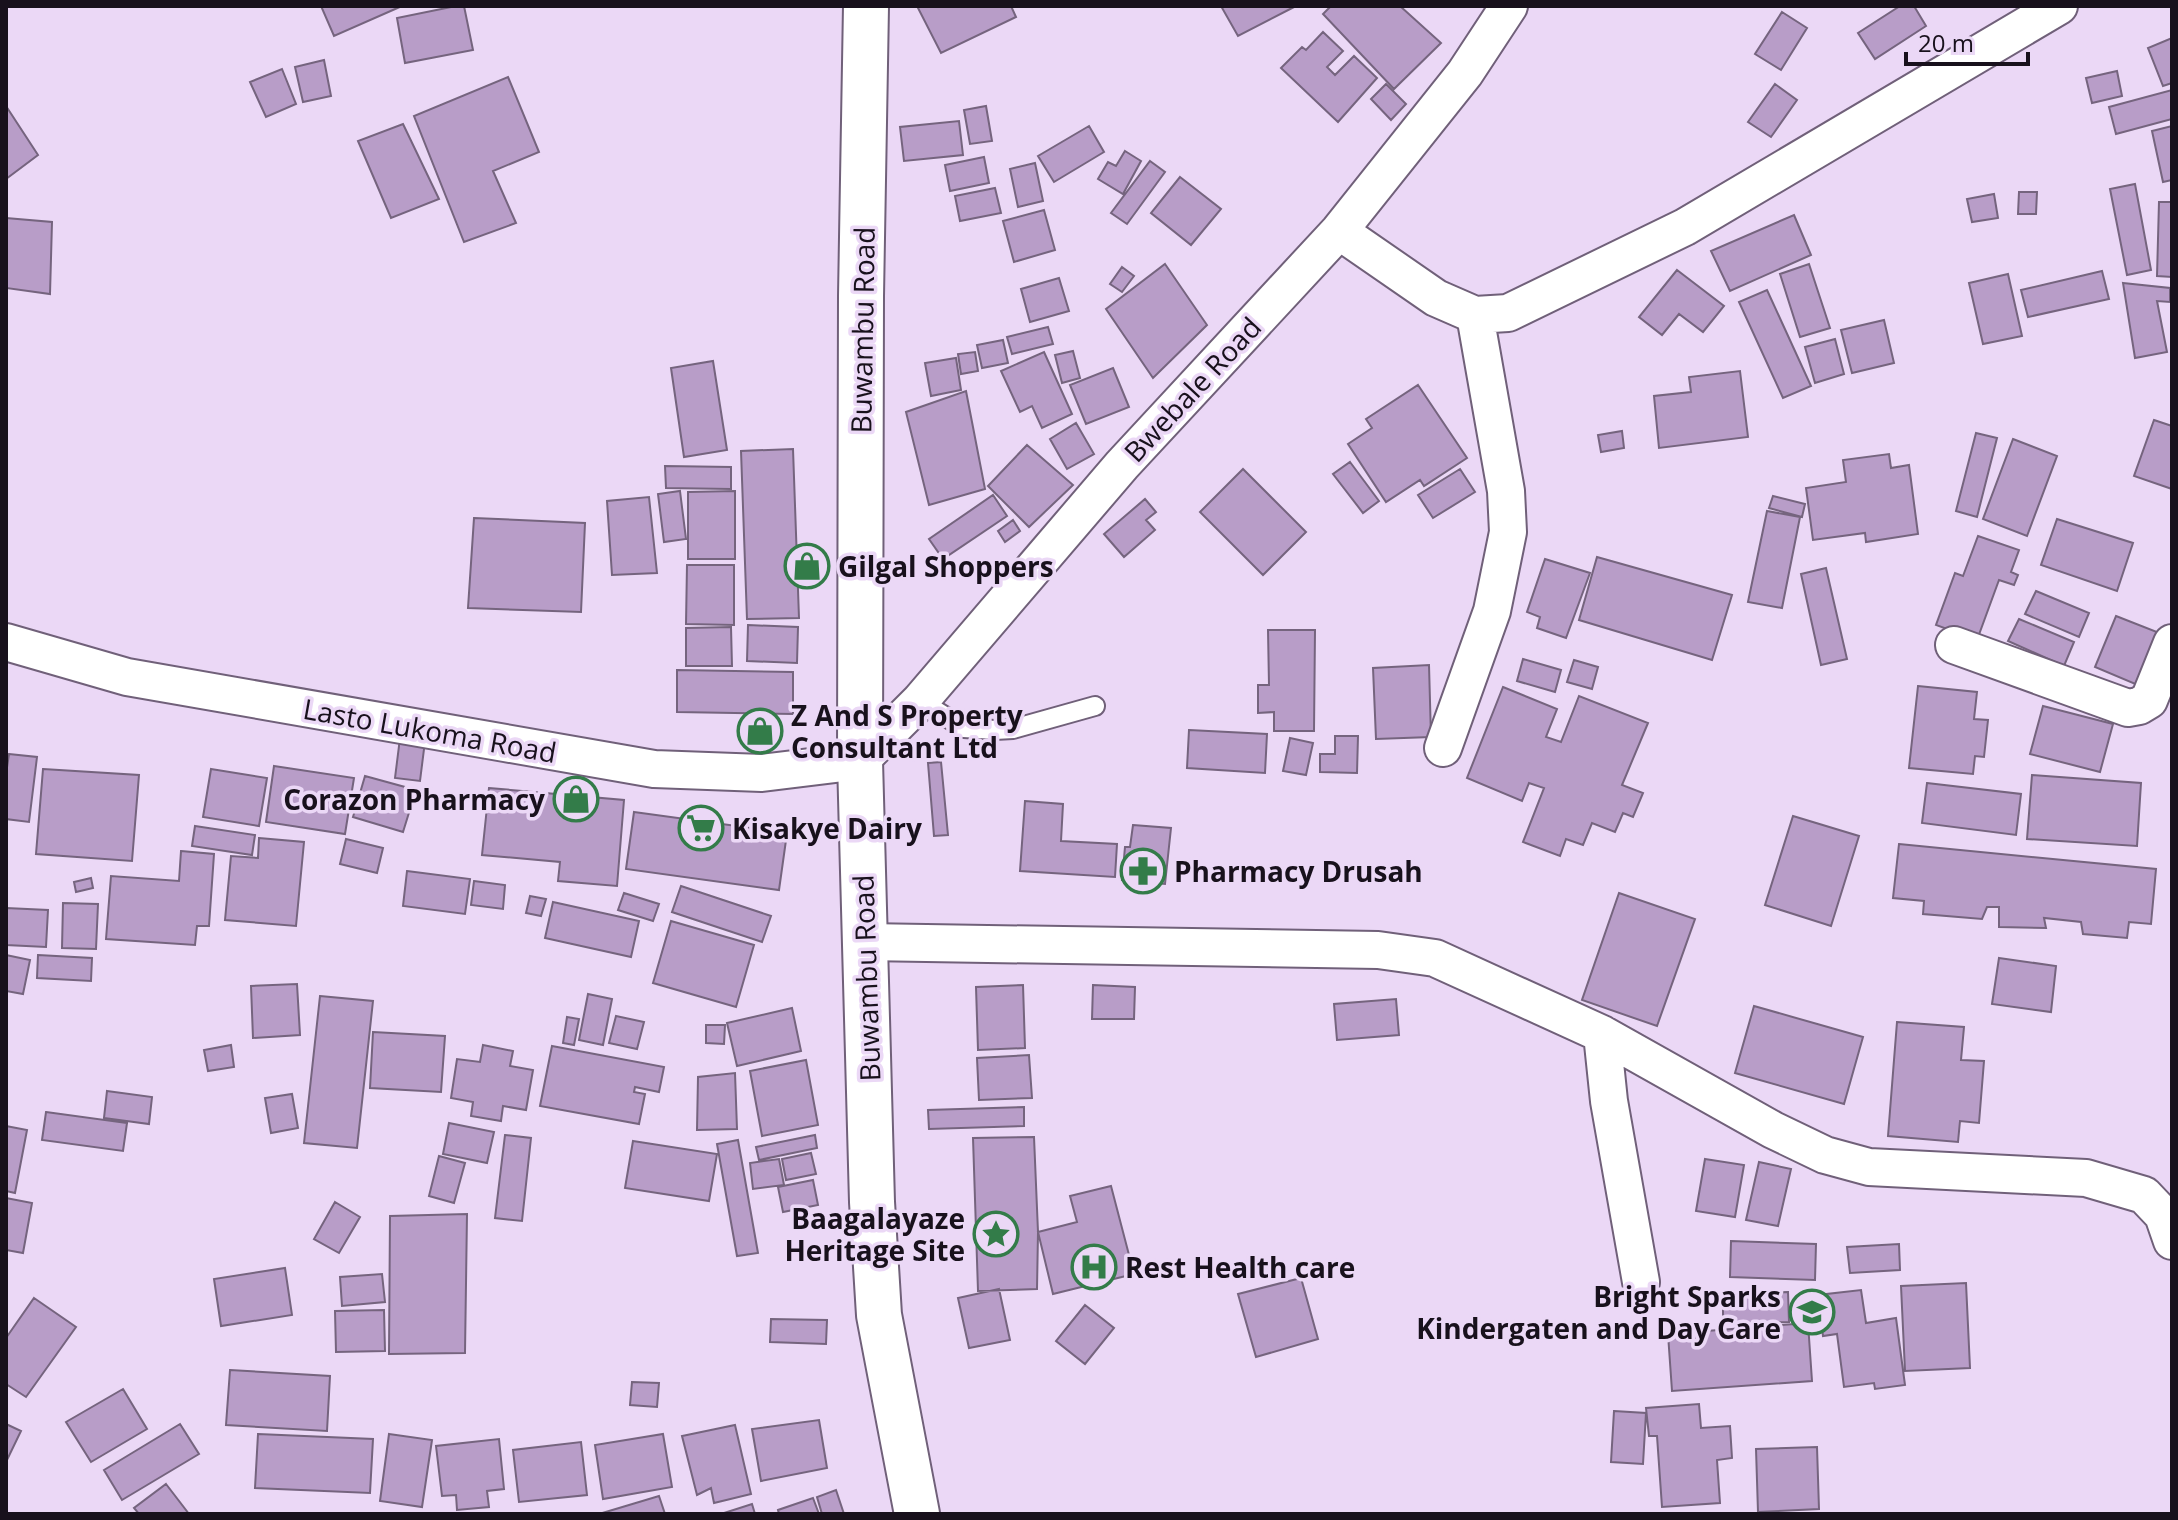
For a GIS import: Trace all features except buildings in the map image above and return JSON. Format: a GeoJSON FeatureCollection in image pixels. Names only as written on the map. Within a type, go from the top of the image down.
{"type":"FeatureCollection","features":[{"type":"Feature","properties":{"kind":"street","name":"Buwambu Road"},"geometry":{"type":"LineString","coordinates":[[866,6],[861,296],[860,761],[872,1187],[879,1315],[917,1514]]}},
{"type":"Feature","properties":{"kind":"street","name":"Bwebale Road"},"geometry":{"type":"LineString","coordinates":[[860,761],[920,701],[1122,465],[1339,231],[1465,73],[1509,6]]}},
{"type":"Feature","properties":{"kind":"street"},"geometry":{"type":"LineString","coordinates":[[1339,231],[1436,298],[1475,315],[1508,313],[1685,227],[2059,6]]}},
{"type":"Feature","properties":{"kind":"street"},"geometry":{"type":"LineString","coordinates":[[1443,748],[1492,611],[1508,532],[1506,491],[1475,315]]}},
{"type":"Feature","properties":{"kind":"street","name":"Lasto Lukoma Road"},"geometry":{"type":"LineString","coordinates":[[6,642],[127,677],[654,769],[762,773],[860,761]]}},
{"type":"Feature","properties":{"kind":"street"},"geometry":{"type":"LineString","coordinates":[[1954,645],[2128,708],[2149,700],[2172,643]]}},
{"type":"Feature","properties":{"kind":"street"},"geometry":{"type":"LineString","coordinates":[[865,942],[1378,950],[1435,958],[1602,1034],[1773,1130],[1825,1155],[1869,1167],[2086,1178],[2144,1195],[2163,1215],[2172,1241]]}},
{"type":"Feature","properties":{"kind":"street"},"geometry":{"type":"LineString","coordinates":[[1602,1034],[1609,1101],[1641,1282]]}},
{"type":"Feature","properties":{"kind":"lane"},"geometry":{"type":"LineString","coordinates":[[920,701],[964,728],[995,730],[1013,729],[1095,706]]}},
{"type":"Feature","properties":{"kind":"place","name":"Gilgal Shoppers"},"geometry":{"type":"Point","coordinates":[807,566]}},
{"type":"Feature","properties":{"kind":"place","name":"Z And S Property Consultant Ltd"},"geometry":{"type":"Point","coordinates":[760,731]}},
{"type":"Feature","properties":{"kind":"place","name":"Corazon Pharmacy"},"geometry":{"type":"Point","coordinates":[576,799]}},
{"type":"Feature","properties":{"kind":"place","name":"Kisakye Dairy"},"geometry":{"type":"Point","coordinates":[701,828]}},
{"type":"Feature","properties":{"kind":"place","name":"Pharmacy Drusah"},"geometry":{"type":"Point","coordinates":[1143,871]}},
{"type":"Feature","properties":{"kind":"place","name":"Baagalayaze Heritage Site"},"geometry":{"type":"Point","coordinates":[996,1234]}},
{"type":"Feature","properties":{"kind":"place","name":"Rest Health care"},"geometry":{"type":"Point","coordinates":[1094,1267]}},
{"type":"Feature","properties":{"kind":"place","name":"Bright Sparks Kindergaten and Day Care"},"geometry":{"type":"Point","coordinates":[1812,1312]}}]}
